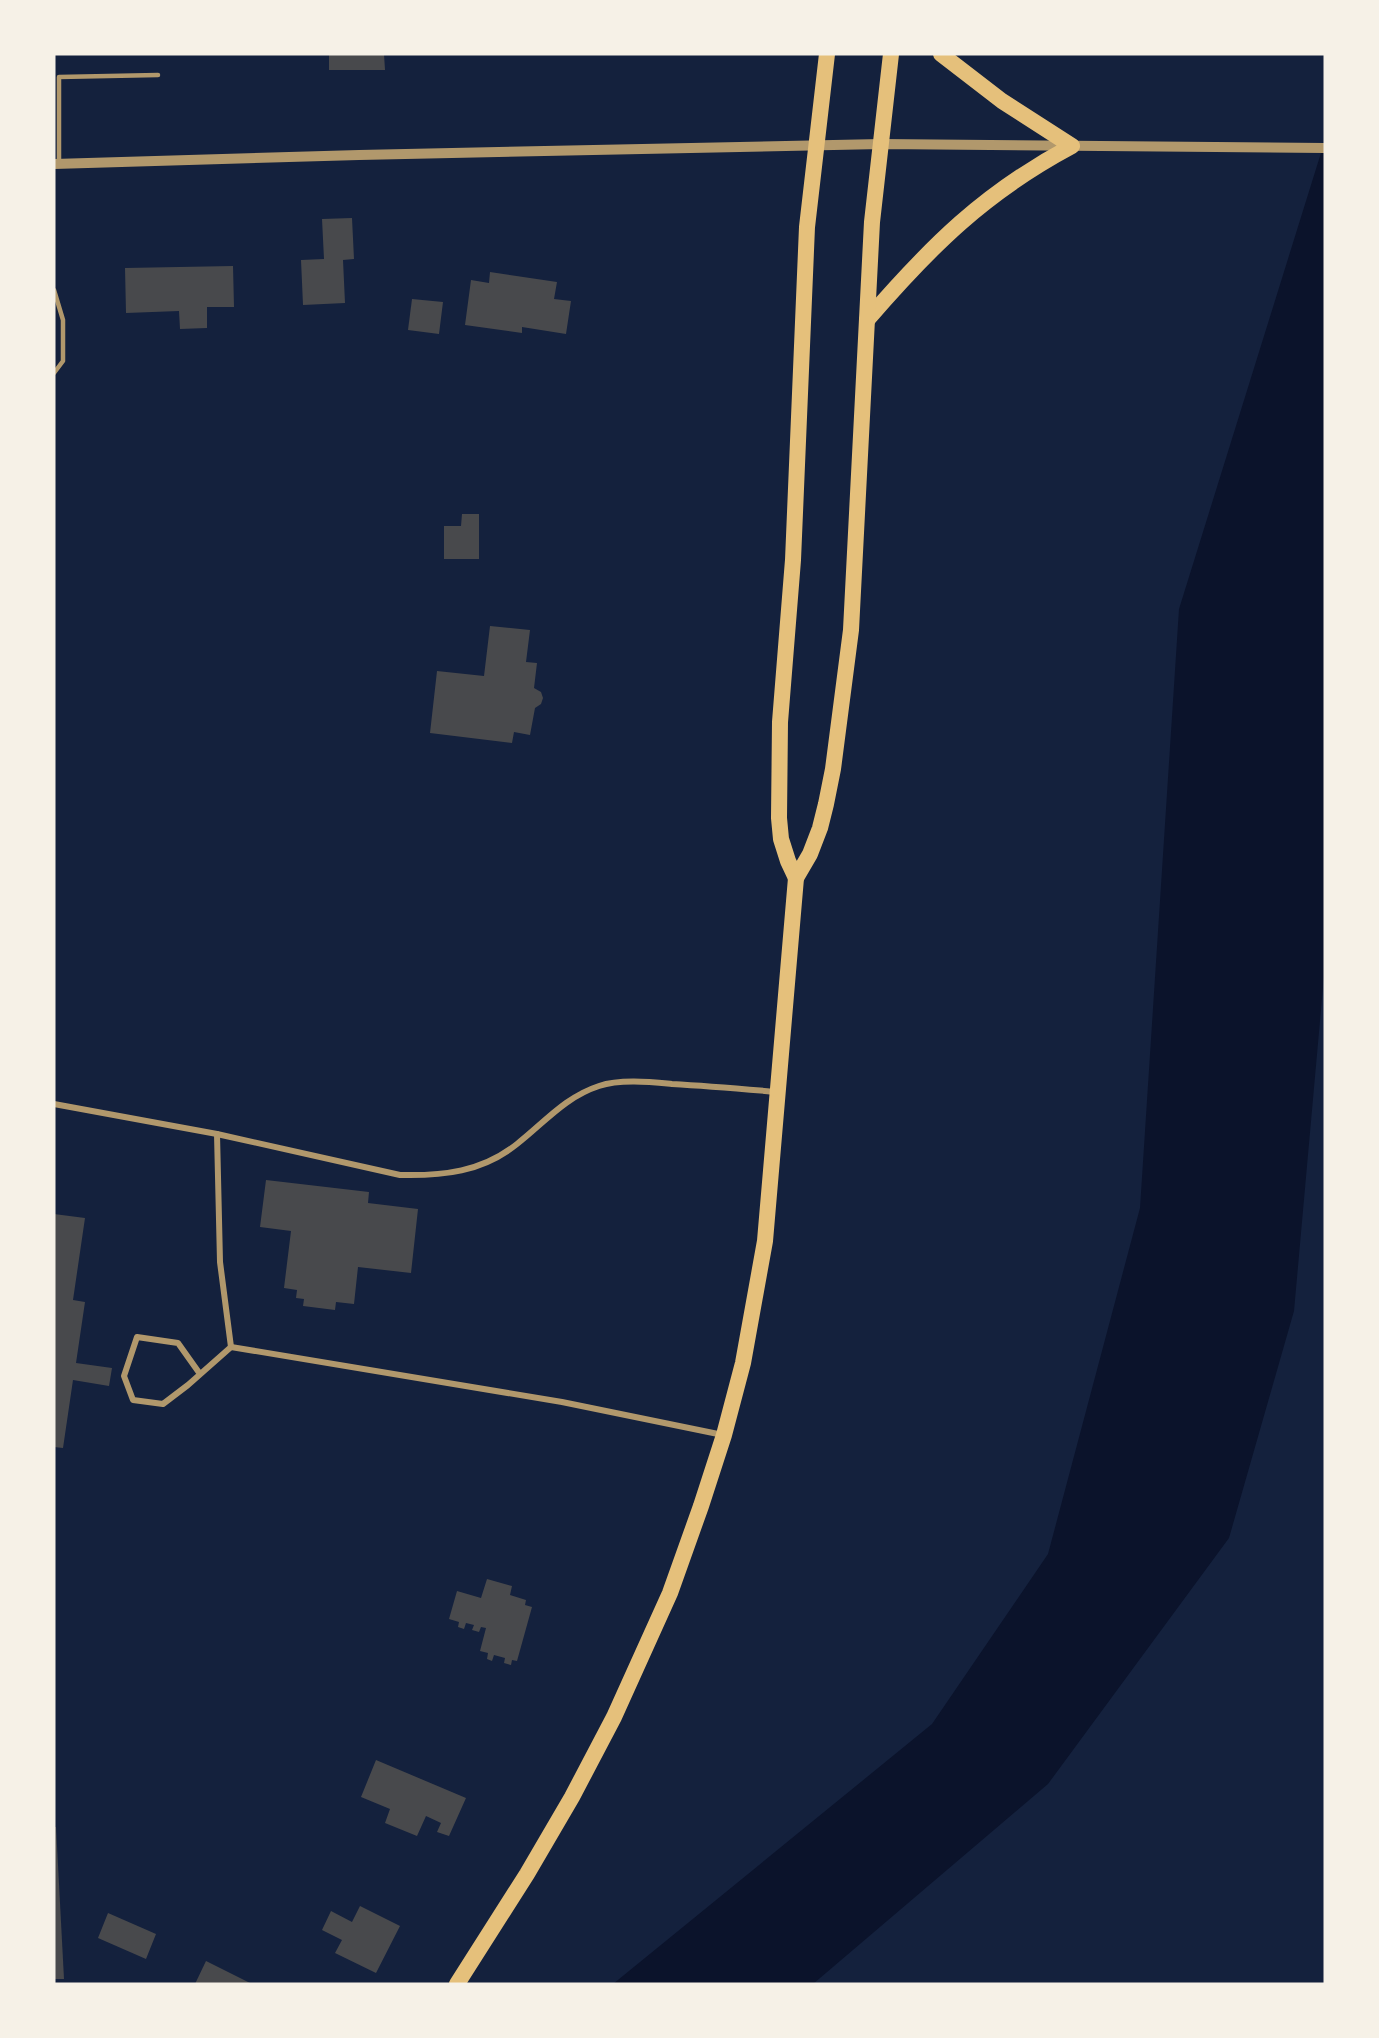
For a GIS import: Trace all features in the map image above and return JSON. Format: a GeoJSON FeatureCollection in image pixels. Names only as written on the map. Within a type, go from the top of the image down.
{"type":"FeatureCollection","features":[{"type":"Feature","properties":{"kind":"highway"},"geometry":{"type":"LineString","coordinates":[[796,878],[788,861],[778,818],[780,722],[793,560],[807,227],[827,54]]}},
{"type":"Feature","properties":{"kind":"highway"},"geometry":{"type":"LineString","coordinates":[[457,1984],[572,1797],[614,1717],[670,1593],[698,1517],[724,1435],[743,1363],[765,1241],[796,878],[810,854],[826,804],[833,769],[851,630],[872,222],[891,54]]}},
{"type":"Feature","properties":{"kind":"highway"},"geometry":{"type":"LineString","coordinates":[[867,320],[934,246],[980,205],[1026,172],[1072,146],[1002,101],[941,54]]}},
{"type":"Feature","properties":{"kind":"street"},"geometry":{"type":"LineString","coordinates":[[56,164],[880,144],[1325,148]]}},
{"type":"Feature","properties":{"kind":"street"},"geometry":{"type":"LineString","coordinates":[[54,1104],[217,1134],[400,1175],[431,1175],[466,1171],[491,1160],[516,1145],[549,1115],[576,1096],[600,1085],[642,1082],[778,1092]]}},
{"type":"Feature","properties":{"kind":"street"},"geometry":{"type":"LineString","coordinates":[[217,1134],[220,1262],[231,1347]]}},
{"type":"Feature","properties":{"kind":"street"},"geometry":{"type":"LineString","coordinates":[[200,1374],[178,1343],[137,1337],[124,1376],[133,1400],[163,1404],[200,1374],[231,1347]]}},
{"type":"Feature","properties":{"kind":"street"},"geometry":{"type":"LineString","coordinates":[[231,1347],[562,1402],[724,1435]]}},
{"type":"Feature","properties":{"kind":"lane"},"geometry":{"type":"LineString","coordinates":[[56,164],[59,77],[158,75]]}},
{"type":"Feature","properties":{"kind":"lane"},"geometry":{"type":"LineString","coordinates":[[54,290],[63,320],[63,361],[54,373]]}},
{"type":"Feature","properties":{"kind":"water"},"geometry":{"type":"Polygon","coordinates":[[[1325,140],[1325,965],[1294,1311],[1229,1538],[1048,1784],[813,1984],[613,1984],[932,1724],[1048,1554],[1140,1208],[1179,609],[1325,140]]]}},
{"type":"Feature","properties":{"kind":"building"},"geometry":{"type":"Polygon","coordinates":[[[329,54],[384,54],[385,70],[329,70],[329,54]]]}},
{"type":"Feature","properties":{"kind":"building"},"geometry":{"type":"Polygon","coordinates":[[[352,218],[354,259],[343,260],[345,303],[303,305],[301,260],[324,259],[322,219],[352,218]]]}},
{"type":"Feature","properties":{"kind":"building"},"geometry":{"type":"Polygon","coordinates":[[[233,266],[234,307],[207,307],[207,328],[180,329],[179,311],[126,313],[125,268],[233,266]]]}},
{"type":"Feature","properties":{"kind":"building"},"geometry":{"type":"Polygon","coordinates":[[[490,272],[557,282],[554,299],[571,301],[566,334],[522,327],[522,333],[465,325],[471,280],[489,283],[490,272]]]}},
{"type":"Feature","properties":{"kind":"building"},"geometry":{"type":"Polygon","coordinates":[[[412,299],[443,302],[439,334],[408,330],[412,299]]]}},
{"type":"Feature","properties":{"kind":"building"},"geometry":{"type":"Polygon","coordinates":[[[462,514],[479,514],[479,559],[444,559],[444,526],[461,526],[462,514]]]}},
{"type":"Feature","properties":{"kind":"building"},"geometry":{"type":"Polygon","coordinates":[[[490,626],[530,630],[526,662],[537,663],[534,688],[541,692],[543,698],[541,704],[535,708],[530,735],[514,732],[512,743],[430,733],[437,671],[484,676],[490,626]]]}},
{"type":"Feature","properties":{"kind":"building"},"geometry":{"type":"Polygon","coordinates":[[[266,1180],[369,1192],[368,1203],[418,1209],[411,1273],[358,1267],[354,1304],[336,1302],[335,1310],[303,1306],[304,1299],[296,1298],[297,1290],[284,1288],[291,1231],[260,1227],[266,1180]]]}},
{"type":"Feature","properties":{"kind":"building"},"geometry":{"type":"Polygon","coordinates":[[[54,1214],[85,1218],[73,1300],[85,1302],[76,1363],[112,1368],[109,1386],[73,1380],[63,1448],[54,1447],[54,1214]]]}},
{"type":"Feature","properties":{"kind":"building"},"geometry":{"type":"Polygon","coordinates":[[[487,1579],[512,1586],[510,1595],[526,1600],[525,1605],[532,1607],[517,1661],[512,1660],[511,1665],[504,1663],[505,1658],[494,1655],[492,1661],[487,1659],[488,1653],[480,1651],[486,1628],[481,1627],[479,1632],[472,1630],[474,1625],[466,1623],[464,1629],[458,1627],[459,1622],[449,1619],[457,1591],[481,1598],[487,1579]]]}},
{"type":"Feature","properties":{"kind":"building"},"geometry":{"type":"Polygon","coordinates":[[[376,1760],[466,1798],[449,1836],[437,1832],[441,1823],[426,1816],[417,1836],[385,1823],[390,1809],[361,1797],[376,1760]]]}},
{"type":"Feature","properties":{"kind":"building"},"geometry":{"type":"Polygon","coordinates":[[[54,1827],[56,1827],[64,1979],[54,1979],[54,1827]]]}},
{"type":"Feature","properties":{"kind":"building"},"geometry":{"type":"Polygon","coordinates":[[[360,1906],[400,1926],[376,1973],[335,1953],[342,1940],[322,1930],[331,1911],[352,1922],[360,1906]]]}},
{"type":"Feature","properties":{"kind":"building"},"geometry":{"type":"Polygon","coordinates":[[[108,1913],[156,1934],[146,1959],[98,1938],[108,1913]]]}},
{"type":"Feature","properties":{"kind":"building"},"geometry":{"type":"Polygon","coordinates":[[[206,1961],[252,1984],[195,1984],[206,1961]]]}}]}
